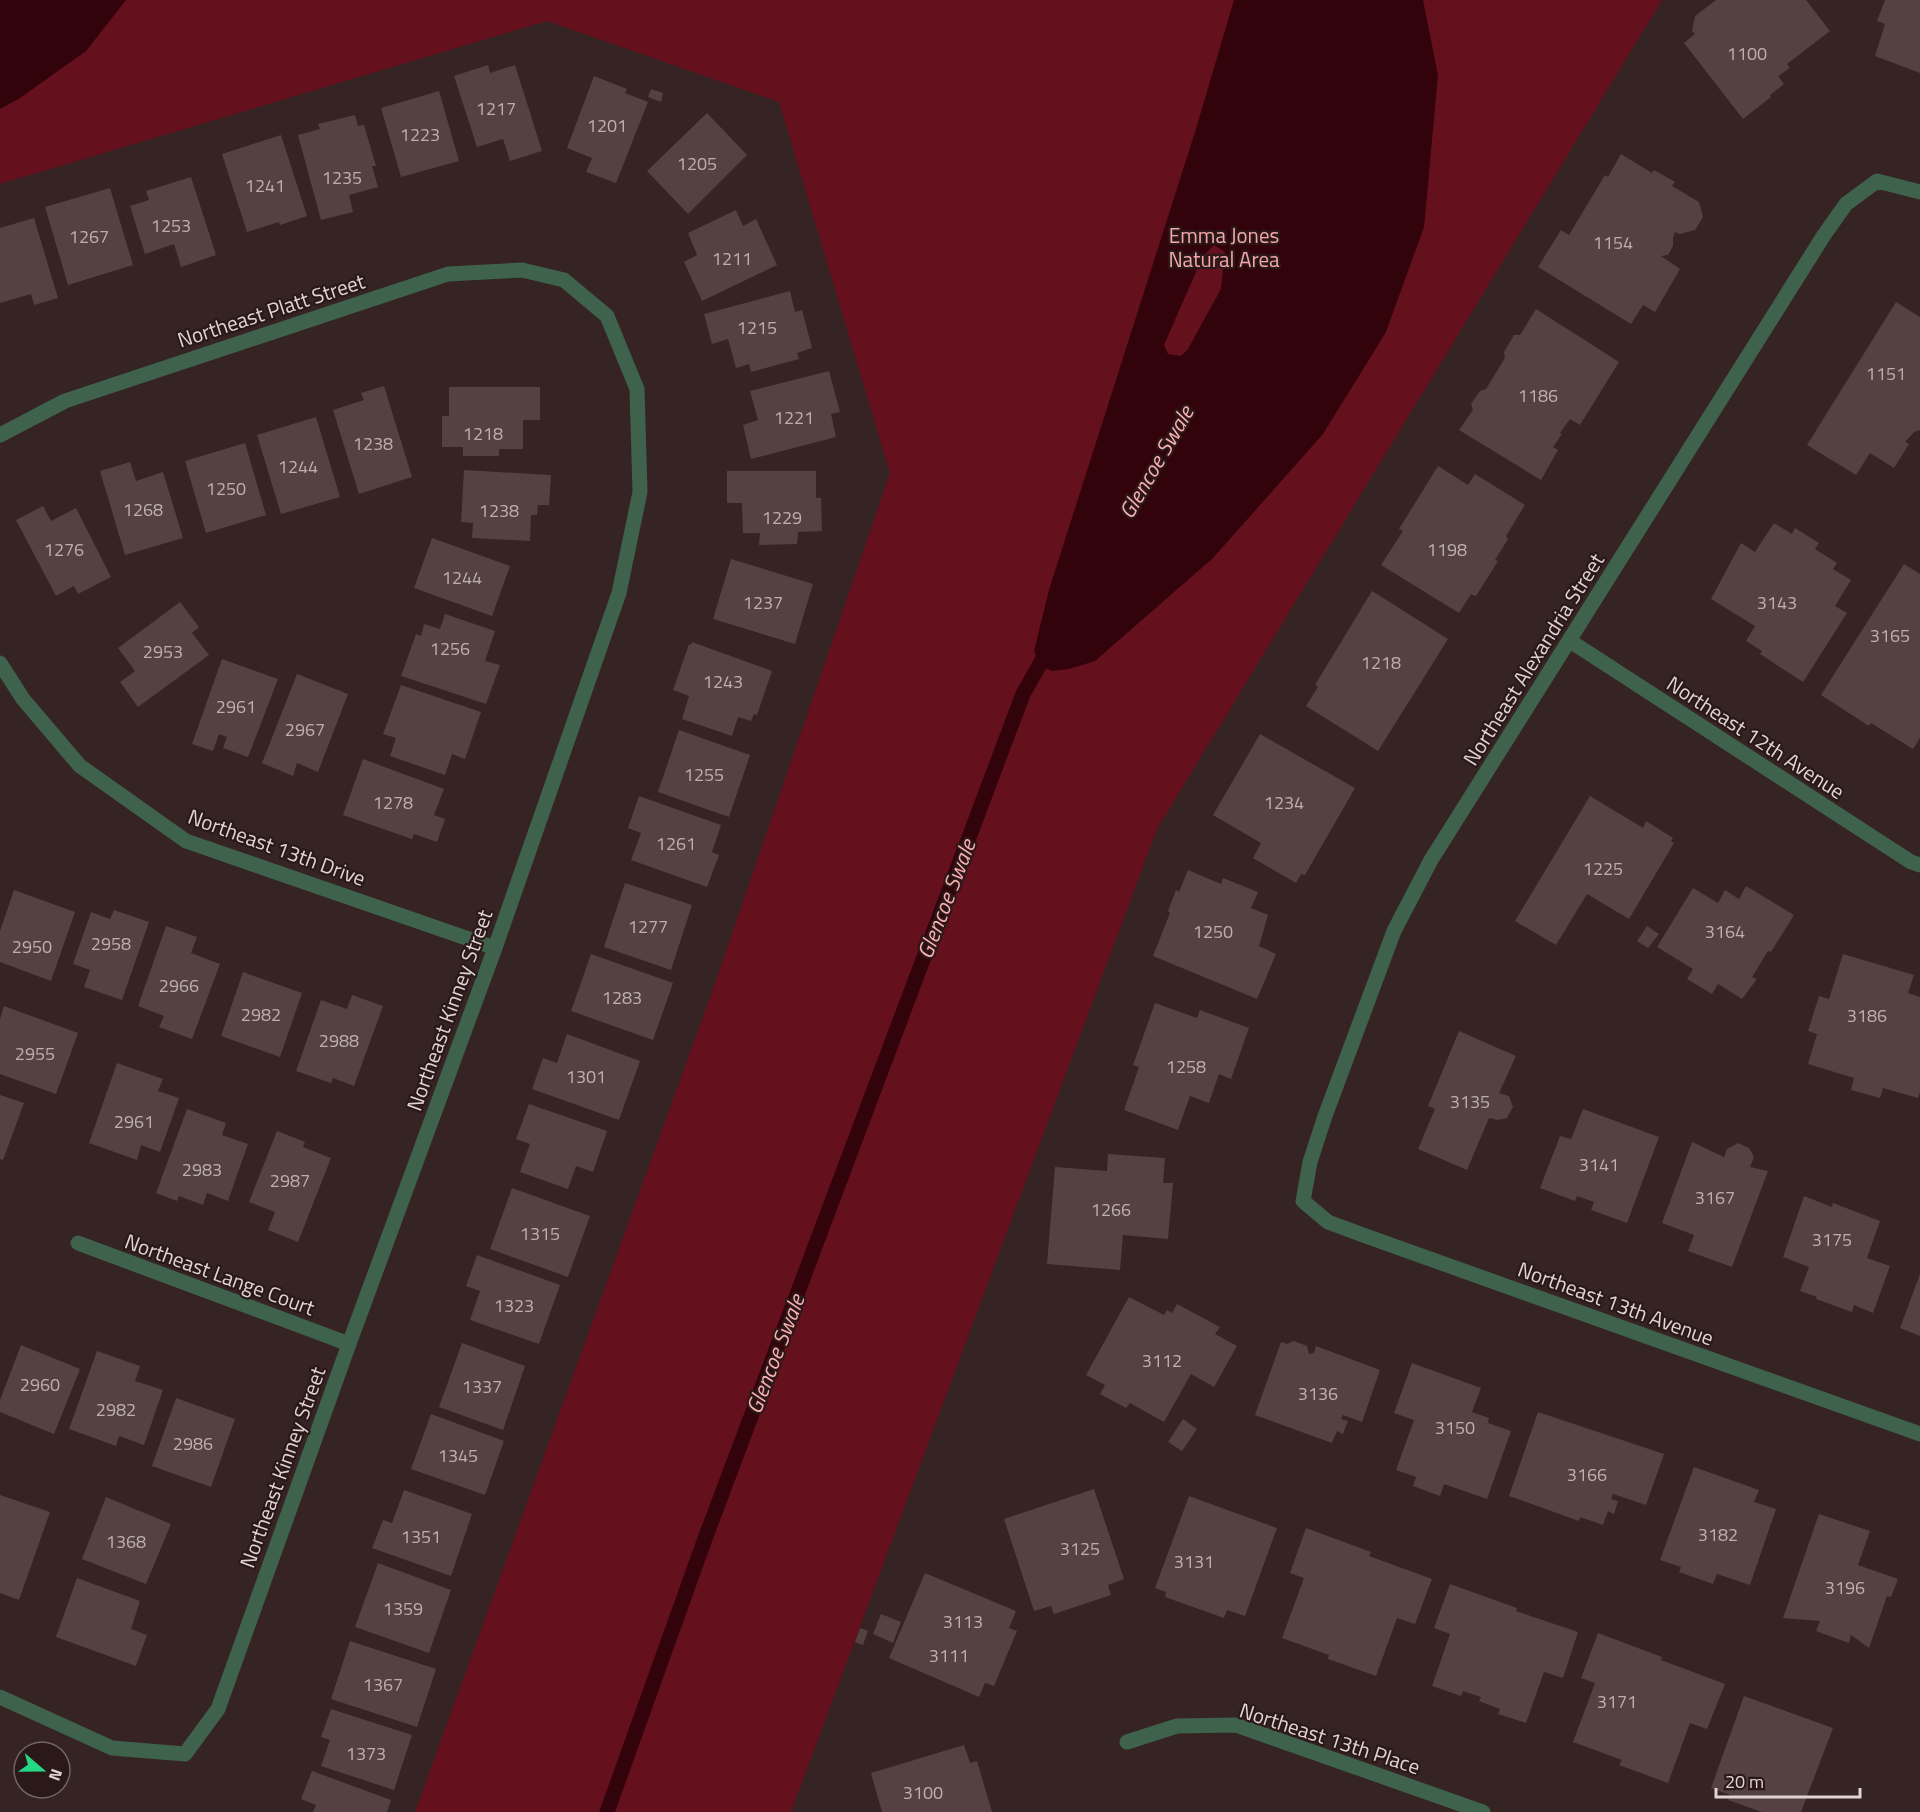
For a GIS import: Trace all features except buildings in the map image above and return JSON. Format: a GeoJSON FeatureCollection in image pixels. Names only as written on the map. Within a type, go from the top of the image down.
{"type":"FeatureCollection","features":[{"type":"Feature","properties":{"kind":"street","name":"Northeast Alexandria Street"},"geometry":{"type":"LineString","coordinates":[[1303,1201],[1311,1161],[1325,1116],[1395,931],[1431,860],[1846,204],[1877,181],[1920,192]]}},
{"type":"Feature","properties":{"kind":"street","name":"Northeast Platt Street"},"geometry":{"type":"LineString","coordinates":[[0,435],[65,401],[448,274],[522,270],[564,280]]}},
{"type":"Feature","properties":{"kind":"street","name":"Northeast Kinney Street"},"geometry":{"type":"LineString","coordinates":[[0,1697],[112,1748],[185,1754],[218,1709],[495,948],[619,593],[640,492],[637,389],[607,316],[564,280]]}},
{"type":"Feature","properties":{"kind":"street","name":"Northeast 12th Avenue"},"geometry":{"type":"LineString","coordinates":[[1570,641],[1920,866]]}},
{"type":"Feature","properties":{"kind":"street","name":"Northeast 13th Drive"},"geometry":{"type":"LineString","coordinates":[[0,663],[23,699],[80,766],[186,841],[495,948]]}},
{"type":"Feature","properties":{"kind":"street","name":"Northeast 13th Avenue"},"geometry":{"type":"LineString","coordinates":[[1303,1201],[1328,1222],[1354,1232],[1920,1434]]}},
{"type":"Feature","properties":{"kind":"street","name":"Northeast Lange Court"},"geometry":{"type":"LineString","coordinates":[[78,1243],[349,1344]]}},
{"type":"Feature","properties":{"kind":"street","name":"Northeast 13th Place"},"geometry":{"type":"LineString","coordinates":[[1127,1742],[1177,1726],[1236,1725],[1483,1812]]}},
{"type":"Feature","properties":{"kind":"green space","name":"Emma Jones Natural Area"},"geometry":{"type":"Polygon","coordinates":[[[0,0],[1662,0],[1157,829],[791,1812],[415,1812],[713,989],[890,473],[779,102],[547,21],[0,184],[0,0]]]}},
{"type":"Feature","properties":{"kind":"water"},"geometry":{"type":"Polygon","coordinates":[[[0,0],[126,0],[86,51],[20,98],[0,109],[0,0]]]}},
{"type":"Feature","properties":{"kind":"water"},"geometry":{"type":"Polygon","coordinates":[[[1234,0],[1423,0],[1438,75],[1424,227],[1386,332],[1323,434],[1213,558],[1095,661],[1069,669],[1052,671],[1039,665],[1034,651],[1049,590],[1196,129],[1234,0]],[[1214,245],[1203,256],[1164,345],[1168,354],[1181,356],[1188,349],[1221,289],[1225,252],[1214,245]]]}},
{"type":"Feature","properties":{"kind":"waterway","name":"Glencoe Swale"},"geometry":{"type":"LineString","coordinates":[[607,1812],[706,1536],[1023,694],[1049,648]]}}]}
